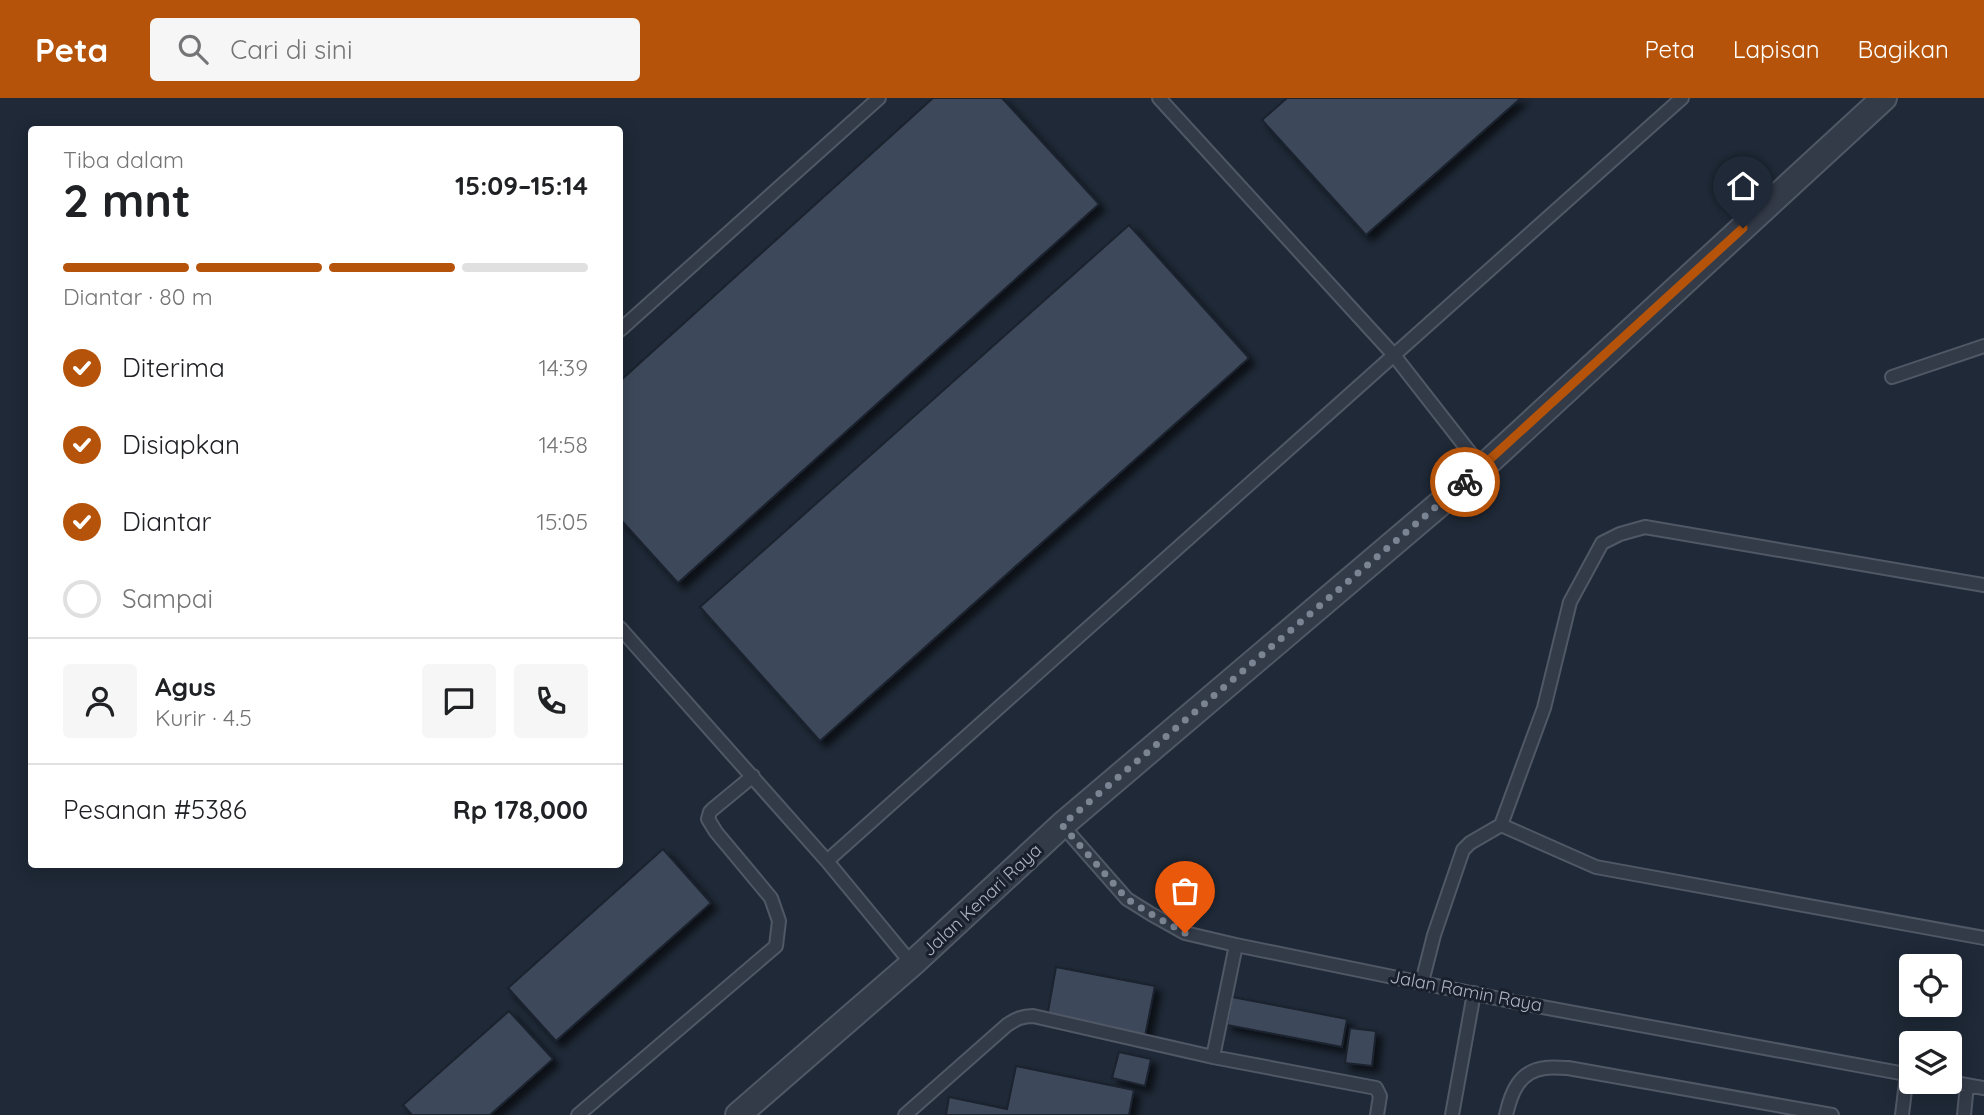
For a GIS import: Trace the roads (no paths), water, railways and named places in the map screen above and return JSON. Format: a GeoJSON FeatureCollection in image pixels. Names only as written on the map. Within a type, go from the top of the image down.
{"type":"FeatureCollection","features":[{"type":"Feature","properties":{"kind":"street","name":"Jalan Kenari Raya"},"geometry":{"type":"LineString","coordinates":[[738,1115],[912,964],[1062,825],[1482,468],[1884,98]]}},
{"type":"Feature","properties":{"kind":"lane"},"geometry":{"type":"LineString","coordinates":[[623,327],[879,98]]}},
{"type":"Feature","properties":{"kind":"lane"},"geometry":{"type":"LineString","coordinates":[[1159,98],[1393,354],[1482,468]]}},
{"type":"Feature","properties":{"kind":"lane"},"geometry":{"type":"LineString","coordinates":[[827,861],[1682,98]]}},
{"type":"Feature","properties":{"kind":"lane"},"geometry":{"type":"LineString","coordinates":[[1892,377],[1984,346]]}},
{"type":"Feature","properties":{"kind":"lane"},"geometry":{"type":"LineString","coordinates":[[1422,982],[1434,935],[1463,850],[1469,843],[1501,825],[1544,708],[1570,602],[1602,543],[1620,534],[1645,527],[1984,584]]}},
{"type":"Feature","properties":{"kind":"lane"},"geometry":{"type":"LineString","coordinates":[[623,631],[827,861],[912,964]]}},
{"type":"Feature","properties":{"kind":"lane"},"geometry":{"type":"LineString","coordinates":[[578,1115],[776,946],[779,921],[771,898],[708,819],[713,809],[753,776]]}},
{"type":"Feature","properties":{"kind":"lane","name":"Jalan Ramin Raya"},"geometry":{"type":"LineString","coordinates":[[1062,825],[1127,899],[1185,933],[1474,993],[1899,1072]]}},
{"type":"Feature","properties":{"kind":"lane"},"geometry":{"type":"LineString","coordinates":[[1501,825],[1596,867],[1984,938]]}},
{"type":"Feature","properties":{"kind":"lane"},"geometry":{"type":"LineString","coordinates":[[1213,1057],[1236,945]]}},
{"type":"Feature","properties":{"kind":"lane"},"geometry":{"type":"LineString","coordinates":[[1452,1115],[1474,993]]}},
{"type":"Feature","properties":{"kind":"lane"},"geometry":{"type":"LineString","coordinates":[[905,1115],[1007,1025],[1024,1016],[1213,1057],[1376,1088],[1380,1094],[1377,1115]]}},
{"type":"Feature","properties":{"kind":"lane"},"geometry":{"type":"LineString","coordinates":[[1506,1115],[1510,1096],[1517,1082],[1530,1073],[1545,1068],[1568,1069],[1832,1115]]}},
{"type":"Feature","properties":{"kind":"lane"},"geometry":{"type":"LineString","coordinates":[[1962,1084],[1984,1088]]}},
{"type":"Feature","properties":{"kind":"lane"},"geometry":{"type":"LineString","coordinates":[[1964,1115],[1967,1085]]}},
{"type":"Feature","properties":{"kind":"lane"},"geometry":{"type":"LineString","coordinates":[[1902,1115],[1906,1094]]}}]}
